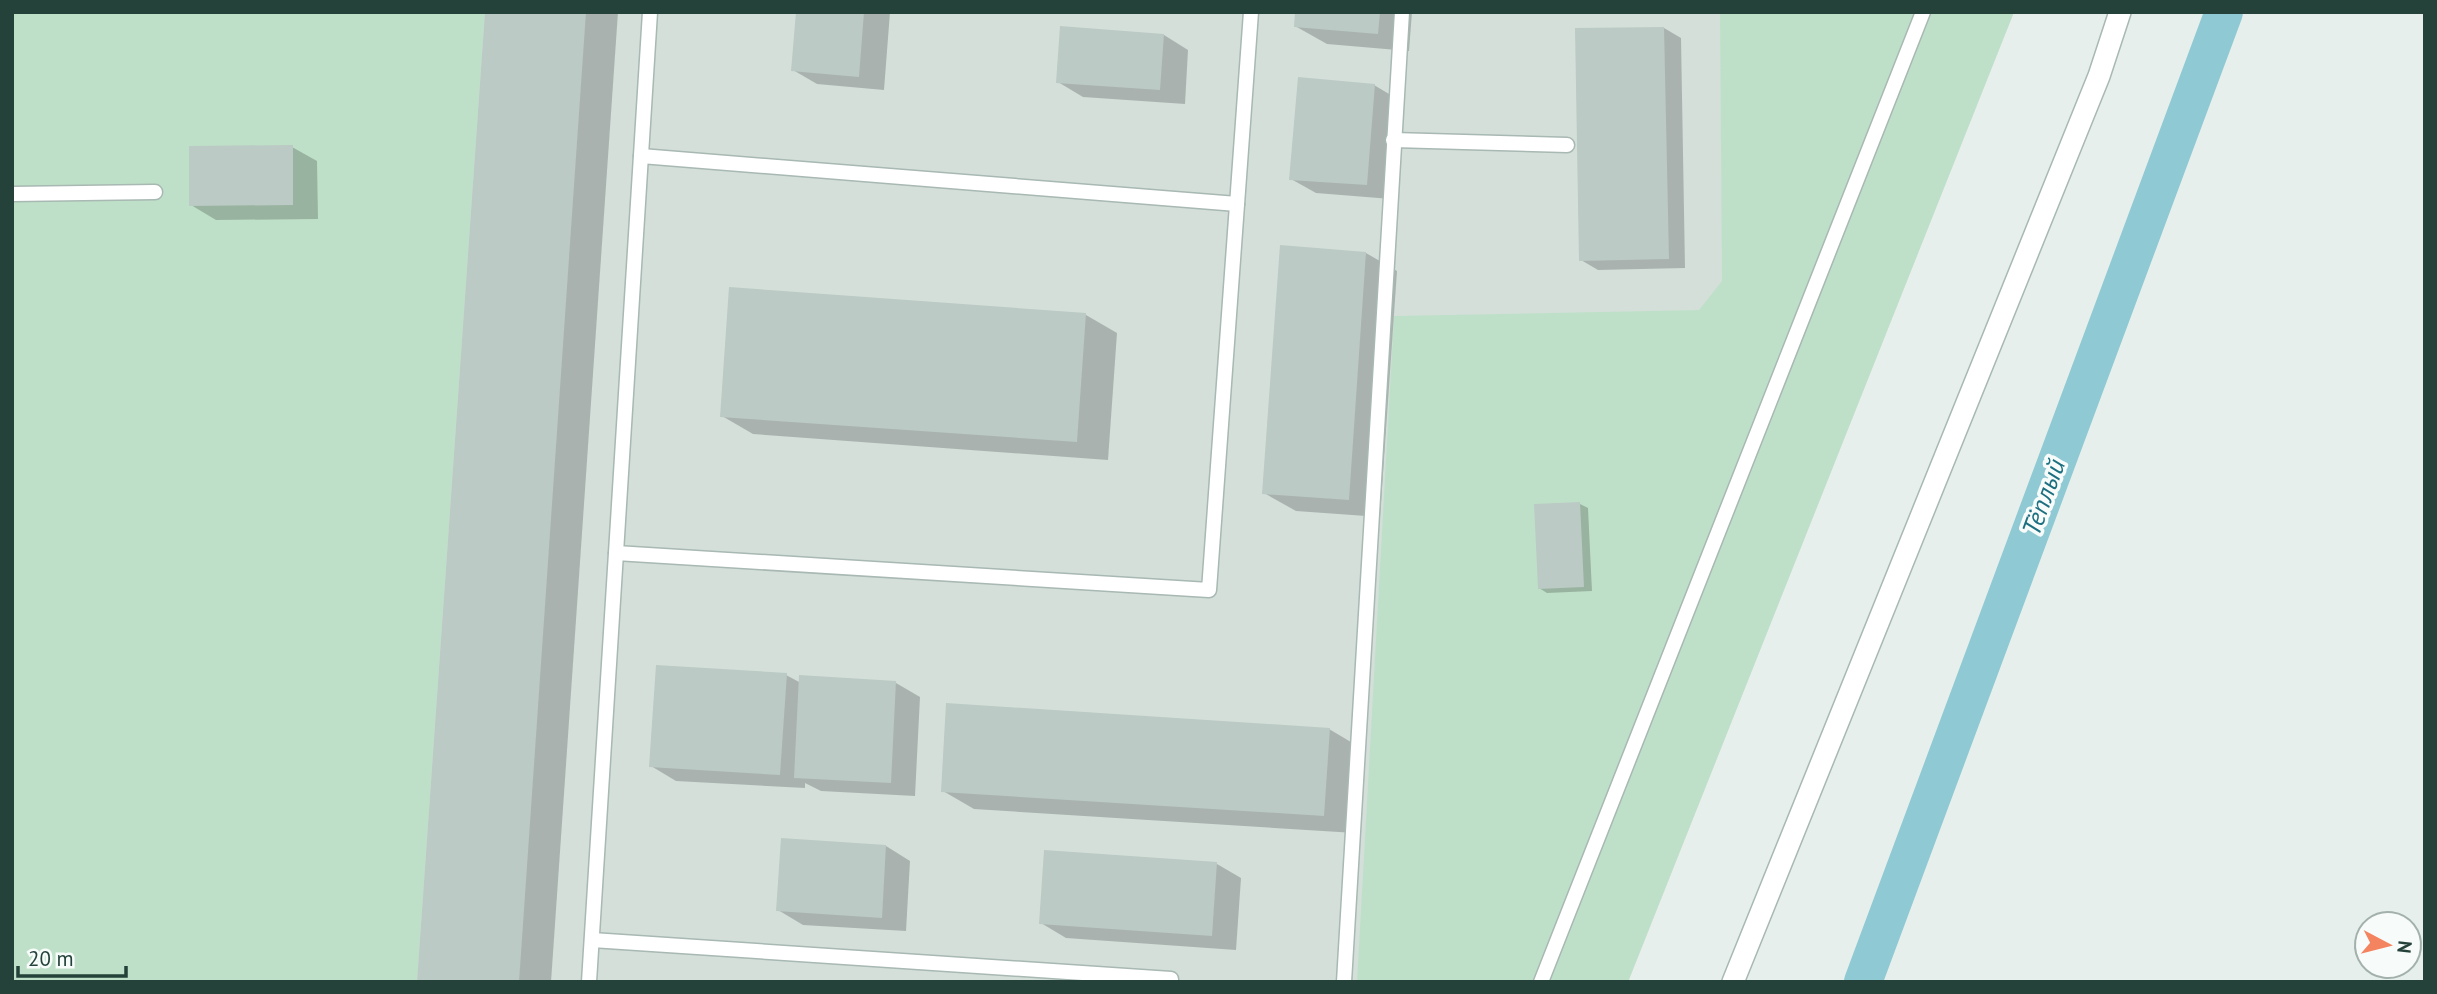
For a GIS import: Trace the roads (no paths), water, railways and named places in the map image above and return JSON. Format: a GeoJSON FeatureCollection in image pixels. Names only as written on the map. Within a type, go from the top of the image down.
{"type":"FeatureCollection","features":[{"type":"Feature","properties":{"kind":"street"},"geometry":{"type":"LineString","coordinates":[[1733,982],[2099,76],[2120,12]]}},
{"type":"Feature","properties":{"kind":"lane"},"geometry":{"type":"LineString","coordinates":[[589,982],[650,12]]}},
{"type":"Feature","properties":{"kind":"lane"},"geometry":{"type":"LineString","coordinates":[[616,553],[1209,590],[1251,12]]}},
{"type":"Feature","properties":{"kind":"lane"},"geometry":{"type":"LineString","coordinates":[[1344,982],[1402,12]]}},
{"type":"Feature","properties":{"kind":"lane"},"geometry":{"type":"LineString","coordinates":[[1541,982],[1923,12]]}},
{"type":"Feature","properties":{"kind":"lane"},"geometry":{"type":"LineString","coordinates":[[1393,139],[1567,145]]}},
{"type":"Feature","properties":{"kind":"lane"},"geometry":{"type":"LineString","coordinates":[[641,156],[1237,204]]}},
{"type":"Feature","properties":{"kind":"lane"},"geometry":{"type":"LineString","coordinates":[[12,194],[155,192]]}},
{"type":"Feature","properties":{"kind":"lane"},"geometry":{"type":"LineString","coordinates":[[592,940],[1171,979],[1171,982]]}},
{"type":"Feature","properties":{"kind":"waterway","name":"Тёплый"},"geometry":{"type":"LineString","coordinates":[[1863,982],[2224,12]]}}]}
